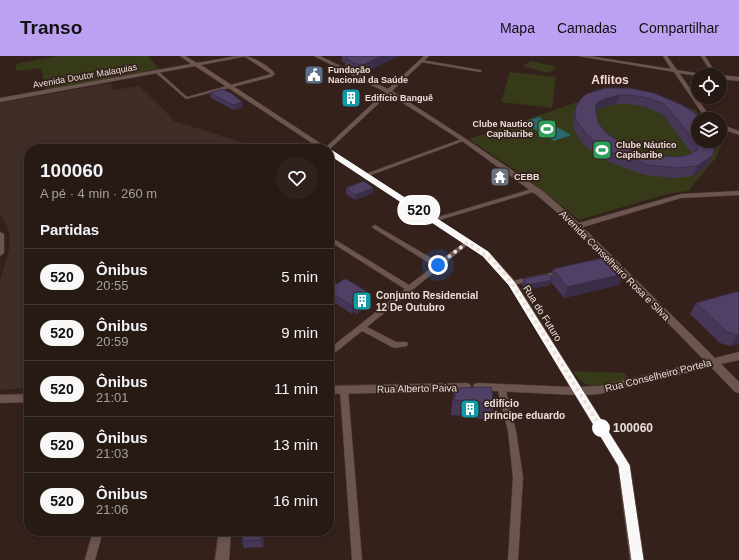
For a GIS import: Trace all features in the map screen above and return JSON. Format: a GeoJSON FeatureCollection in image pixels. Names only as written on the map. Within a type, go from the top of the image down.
{"type":"FeatureCollection","features":[{"type":"Feature","properties":{"kind":"street"},"geometry":{"type":"LineString","coordinates":[[182,56],[318,144]]}},
{"type":"Feature","properties":{"kind":"street"},"geometry":{"type":"LineString","coordinates":[[157,72],[187,98],[232,87],[273,74],[271,71],[246,56]]}},
{"type":"Feature","properties":{"kind":"street","name":"Avenida Doutor Malaquias"},"geometry":{"type":"LineString","coordinates":[[0,100],[246,56]]}},
{"type":"Feature","properties":{"kind":"street","name":"Avenida Conselheiro Rosa e Silva"},"geometry":{"type":"LineString","coordinates":[[316,56],[388,91],[464,140],[535,190],[578,226],[739,389]]}},
{"type":"Feature","properties":{"kind":"street"},"geometry":{"type":"LineString","coordinates":[[331,144],[426,56]]}},
{"type":"Feature","properties":{"kind":"street"},"geometry":{"type":"LineString","coordinates":[[580,56],[691,74]]}},
{"type":"Feature","properties":{"kind":"street"},"geometry":{"type":"LineString","coordinates":[[665,56],[704,112]]}},
{"type":"Feature","properties":{"kind":"street"},"geometry":{"type":"LineString","coordinates":[[703,56],[711,68]]}},
{"type":"Feature","properties":{"kind":"street"},"geometry":{"type":"LineString","coordinates":[[422,61],[480,71]]}},
{"type":"Feature","properties":{"kind":"street"},"geometry":{"type":"LineString","coordinates":[[727,78],[739,79]]}},
{"type":"Feature","properties":{"kind":"street"},"geometry":{"type":"LineString","coordinates":[[727,129],[739,133]]}},
{"type":"Feature","properties":{"kind":"street"},"geometry":{"type":"LineString","coordinates":[[366,175],[464,140]]}},
{"type":"Feature","properties":{"kind":"street","name":"Rua do Futuro"},"geometry":{"type":"LineString","coordinates":[[334,155],[468,242],[492,260],[512,283],[624,465],[637,560]]}},
{"type":"Feature","properties":{"kind":"street"},"geometry":{"type":"LineString","coordinates":[[434,220],[535,190]]}},
{"type":"Feature","properties":{"kind":"street"},"geometry":{"type":"LineString","coordinates":[[578,226],[674,197],[739,193]]}},
{"type":"Feature","properties":{"kind":"street"},"geometry":{"type":"LineString","coordinates":[[375,227],[438,265]]}},
{"type":"Feature","properties":{"kind":"street"},"geometry":{"type":"LineString","coordinates":[[0,234],[0,253]]}},
{"type":"Feature","properties":{"kind":"street"},"geometry":{"type":"LineString","coordinates":[[334,241],[409,288]]}},
{"type":"Feature","properties":{"kind":"street"},"geometry":{"type":"LineString","coordinates":[[334,349],[468,242]]}},
{"type":"Feature","properties":{"kind":"street"},"geometry":{"type":"LineString","coordinates":[[512,283],[556,274]]}},
{"type":"Feature","properties":{"kind":"street"},"geometry":{"type":"LineString","coordinates":[[361,326],[395,345],[404,344]]}},
{"type":"Feature","properties":{"kind":"street","name":"Rua Conselheiro Portela"},"geometry":{"type":"LineString","coordinates":[[578,390],[600,390],[619,386],[739,356]]}},
{"type":"Feature","properties":{"kind":"street"},"geometry":{"type":"LineString","coordinates":[[501,387],[512,431],[518,478],[513,560]]}},
{"type":"Feature","properties":{"kind":"street","name":"Rua Alberto Paiva"},"geometry":{"type":"LineString","coordinates":[[334,390],[501,387],[578,390]]}},
{"type":"Feature","properties":{"kind":"street"},"geometry":{"type":"LineString","coordinates":[[344,390],[357,560]]}},
{"type":"Feature","properties":{"kind":"street"},"geometry":{"type":"LineString","coordinates":[[0,399],[24,398]]}},
{"type":"Feature","properties":{"kind":"street"},"geometry":{"type":"LineString","coordinates":[[90,560],[97,536]]}},
{"type":"Feature","properties":{"kind":"street"},"geometry":{"type":"LineString","coordinates":[[222,560],[224,536]]}},
{"type":"Feature","properties":{"kind":"shaded area"},"geometry":{"type":"Polygon","coordinates":[[[111,83],[114,90],[139,86],[173,119],[171,120],[245,144],[24,144],[24,388],[0,390],[0,280],[9,251],[10,235],[6,223],[0,214],[0,103],[111,83]]]}},
{"type":"Feature","properties":{"kind":"green space"},"geometry":{"type":"Polygon","coordinates":[[[57,56],[148,56],[159,69],[46,90],[41,68],[16,71],[16,64],[57,56]]]}},
{"type":"Feature","properties":{"kind":"green space"},"geometry":{"type":"Polygon","coordinates":[[[531,61],[557,67],[548,73],[523,66],[531,61]]]}},
{"type":"Feature","properties":{"kind":"green space"},"geometry":{"type":"Polygon","coordinates":[[[510,72],[556,77],[552,108],[501,102],[510,72]]]}},
{"type":"Feature","properties":{"kind":"green space","name":"Clube Náutico Capibaribe"},"geometry":{"type":"Polygon","coordinates":[[[598,95],[641,99],[696,110],[697,112],[691,112],[691,148],[720,148],[715,159],[688,191],[667,194],[579,220],[528,179],[469,139],[598,95]]]}},
{"type":"Feature","properties":{"kind":"green space"},"geometry":{"type":"Polygon","coordinates":[[[573,371],[624,373],[629,378],[605,385],[591,386],[585,384],[579,379],[573,371]]]}},
{"type":"Feature","properties":{"kind":"water","name":"Clube Nautico Capibaribe"},"geometry":{"type":"Polygon","coordinates":[[[539,117],[571,135],[554,141],[523,122],[539,117]]]}},
{"type":"Feature","properties":{"kind":"building"},"geometry":{"type":"Polygon","coordinates":[[[348,56],[381,56],[361,66],[345,58],[348,56]]]}},
{"type":"Feature","properties":{"kind":"building"},"geometry":{"type":"Polygon","coordinates":[[[605,88],[629,88],[654,93],[694,112],[691,112],[691,137],[663,103],[648,98],[631,95],[619,95],[604,99],[597,103],[595,107],[598,122],[605,132],[631,150],[651,155],[677,157],[688,155],[698,150],[697,148],[715,148],[713,155],[697,166],[678,168],[649,165],[610,152],[597,144],[586,134],[576,120],[575,109],[580,100],[586,94],[605,88]]]}},
{"type":"Feature","properties":{"kind":"building"},"geometry":{"type":"Polygon","coordinates":[[[222,89],[231,93],[242,102],[233,105],[210,93],[222,89]]]}},
{"type":"Feature","properties":{"kind":"building"},"geometry":{"type":"Polygon","coordinates":[[[364,181],[373,188],[355,195],[346,188],[364,181]]]}},
{"type":"Feature","properties":{"kind":"building"},"geometry":{"type":"Polygon","coordinates":[[[607,257],[624,274],[567,287],[553,269],[607,257]]]}},
{"type":"Feature","properties":{"kind":"building"},"geometry":{"type":"Polygon","coordinates":[[[548,274],[552,280],[528,285],[523,279],[548,274]]]}},
{"type":"Feature","properties":{"kind":"building"},"geometry":{"type":"Polygon","coordinates":[[[344,279],[348,280],[369,293],[367,294],[370,296],[357,306],[354,304],[352,306],[334,294],[334,282],[337,284],[344,279]]]}},
{"type":"Feature","properties":{"kind":"building"},"geometry":{"type":"Polygon","coordinates":[[[739,291],[739,335],[727,332],[696,303],[739,291]]]}},
{"type":"Feature","properties":{"kind":"building"},"geometry":{"type":"Polygon","coordinates":[[[491,387],[494,403],[467,403],[467,401],[454,400],[456,395],[454,395],[455,388],[491,387]]]}},
{"type":"Feature","properties":{"kind":"building"},"geometry":{"type":"Polygon","coordinates":[[[242,536],[261,536],[261,540],[242,541],[242,536]]]}},
{"type":"Feature","properties":{"kind":"bus line","name":"520"},"geometry":{"type":"LineString","coordinates":[[334,155],[486,254],[512,283],[624,465],[637,560]]}},
{"type":"Feature","properties":{"kind":"place","name":"Fundação Nacional da Saúde"},"geometry":{"type":"Point","coordinates":[314,75]}},
{"type":"Feature","properties":{"kind":"place","name":"Edifício Banguê"},"geometry":{"type":"Point","coordinates":[351,98]}},
{"type":"Feature","properties":{"kind":"place","name":"Clube Nautico Capibaribe"},"geometry":{"type":"Point","coordinates":[547,129]}},
{"type":"Feature","properties":{"kind":"place","name":"Clube Náutico Capibaribe"},"geometry":{"type":"Point","coordinates":[602,150]}},
{"type":"Feature","properties":{"kind":"place","name":"CEBB"},"geometry":{"type":"Point","coordinates":[500,177]}},
{"type":"Feature","properties":{"kind":"place","name":"Conjunto Residencial 12 De Outubro"},"geometry":{"type":"Point","coordinates":[362,301]}},
{"type":"Feature","properties":{"kind":"place","name":"edifício príncipe eduardo"},"geometry":{"type":"Point","coordinates":[470,409]}},
{"type":"Feature","properties":{"kind":"place","name":"100060"},"geometry":{"type":"Point","coordinates":[601,428]}},
{"type":"Feature","properties":{"kind":"district","name":"Aflitos"},"geometry":{"type":"Point","coordinates":[610,80]}},
{"type":"Feature","properties":{"kind":"route"},"geometry":{"type":"LineString","coordinates":[[438,265],[468,242],[486,254],[512,283],[603,431],[601,428]]}}]}
